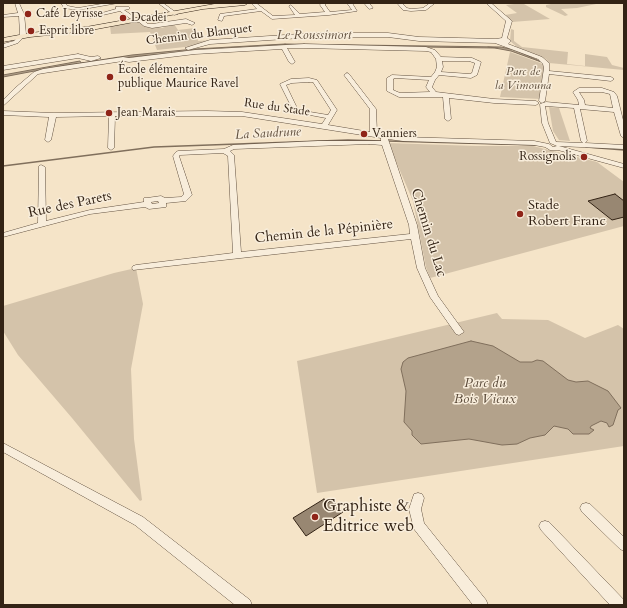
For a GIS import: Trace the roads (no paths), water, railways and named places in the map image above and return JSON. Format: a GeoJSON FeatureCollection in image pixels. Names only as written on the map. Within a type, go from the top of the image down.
{"type":"FeatureCollection","features":[{"type":"Feature","properties":{"kind":"main road"},"geometry":{"type":"LineString","coordinates":[[3,40],[22,36],[103,26],[233,3]]}},
{"type":"Feature","properties":{"kind":"main road"},"geometry":{"type":"LineString","coordinates":[[175,13],[245,3]]}},
{"type":"Feature","properties":{"kind":"street"},"geometry":{"type":"LineString","coordinates":[[3,46],[16,42],[24,34],[22,14],[17,3]]}},
{"type":"Feature","properties":{"kind":"street"},"geometry":{"type":"LineString","coordinates":[[63,3],[66,7],[78,9],[116,3]]}},
{"type":"Feature","properties":{"kind":"street"},"geometry":{"type":"LineString","coordinates":[[121,3],[146,25],[152,26],[186,21],[192,23]]}},
{"type":"Feature","properties":{"kind":"street"},"geometry":{"type":"LineString","coordinates":[[160,3],[175,13]]}},
{"type":"Feature","properties":{"kind":"street"},"geometry":{"type":"LineString","coordinates":[[253,3],[272,18],[355,11],[356,10],[349,3]]}},
{"type":"Feature","properties":{"kind":"street"},"geometry":{"type":"LineString","coordinates":[[324,3],[322,5],[329,14]]}},
{"type":"Feature","properties":{"kind":"street"},"geometry":{"type":"LineString","coordinates":[[366,3],[371,8]]}},
{"type":"Feature","properties":{"kind":"street"},"geometry":{"type":"LineString","coordinates":[[399,3],[405,9],[411,10],[424,9],[432,3]]}},
{"type":"Feature","properties":{"kind":"street"},"geometry":{"type":"LineString","coordinates":[[488,3],[509,21],[505,41],[540,58],[546,64],[542,103],[545,123],[553,145]]}},
{"type":"Feature","properties":{"kind":"street"},"geometry":{"type":"LineString","coordinates":[[113,4],[120,10],[140,20]]}},
{"type":"Feature","properties":{"kind":"street"},"geometry":{"type":"LineString","coordinates":[[291,6],[299,16]]}},
{"type":"Feature","properties":{"kind":"street"},"geometry":{"type":"LineString","coordinates":[[90,17],[92,15],[127,8]]}},
{"type":"Feature","properties":{"kind":"street"},"geometry":{"type":"LineString","coordinates":[[220,20],[222,15],[260,10]]}},
{"type":"Feature","properties":{"kind":"street"},"geometry":{"type":"LineString","coordinates":[[3,16],[22,14]]}},
{"type":"Feature","properties":{"kind":"street","name":"Chemin du Blanquet"},"geometry":{"type":"LineString","coordinates":[[3,68],[78,56],[90,59],[194,50],[210,42],[315,35],[388,35],[419,39],[496,41],[498,39],[505,41]]}},
{"type":"Feature","properties":{"kind":"street"},"geometry":{"type":"LineString","coordinates":[[284,47],[292,62]]}},
{"type":"Feature","properties":{"kind":"street"},"geometry":{"type":"LineString","coordinates":[[3,104],[16,90],[38,72],[194,50],[284,47],[423,48],[430,50],[433,51],[439,59],[440,67],[438,73],[432,79],[429,87],[434,94]]}},
{"type":"Feature","properties":{"kind":"street"},"geometry":{"type":"LineString","coordinates":[[438,73],[465,77],[470,76],[475,74],[478,62],[473,59],[439,59]]}},
{"type":"Feature","properties":{"kind":"street"},"geometry":{"type":"LineString","coordinates":[[546,72],[611,79]]}},
{"type":"Feature","properties":{"kind":"street"},"geometry":{"type":"LineString","coordinates":[[347,75],[373,109],[373,134]]}},
{"type":"Feature","properties":{"kind":"street"},"geometry":{"type":"LineString","coordinates":[[432,79],[394,76],[390,78],[390,91],[399,95],[434,94],[494,101],[542,103],[617,110]]}},
{"type":"Feature","properties":{"kind":"street"},"geometry":{"type":"LineString","coordinates":[[324,126],[334,110],[315,81],[291,81],[282,84],[296,111],[329,116]]}},
{"type":"Feature","properties":{"kind":"street"},"geometry":{"type":"LineString","coordinates":[[584,141],[579,107],[581,100],[576,92],[577,87],[602,90],[612,93],[624,136]]}},
{"type":"Feature","properties":{"kind":"street"},"geometry":{"type":"LineString","coordinates":[[446,95],[448,119]]}},
{"type":"Feature","properties":{"kind":"street","name":"Rue du Stade"},"geometry":{"type":"LineString","coordinates":[[3,113],[221,113],[249,115],[373,134],[385,140],[534,143],[553,145]]}},
{"type":"Feature","properties":{"kind":"street"},"geometry":{"type":"LineString","coordinates":[[48,140],[53,114]]}},
{"type":"Feature","properties":{"kind":"street"},"geometry":{"type":"LineString","coordinates":[[111,148],[112,114]]}},
{"type":"Feature","properties":{"kind":"street"},"geometry":{"type":"LineString","coordinates":[[225,151],[233,147],[369,142],[385,140]]}},
{"type":"Feature","properties":{"kind":"street","name":"Chemin du Lac"},"geometry":{"type":"LineString","coordinates":[[385,140],[413,225],[421,268],[434,297],[459,332]]}},
{"type":"Feature","properties":{"kind":"street"},"geometry":{"type":"LineString","coordinates":[[553,145],[624,147]]}},
{"type":"Feature","properties":{"kind":"street"},"geometry":{"type":"LineString","coordinates":[[553,145],[624,166]]}},
{"type":"Feature","properties":{"kind":"street","name":"Rue des Parets"},"geometry":{"type":"LineString","coordinates":[[3,235],[90,212],[145,204],[149,207],[163,205],[162,201],[183,199],[188,195],[176,156],[178,153],[225,151]]}},
{"type":"Feature","properties":{"kind":"street","name":"Chemin de la Pépinière"},"geometry":{"type":"LineString","coordinates":[[225,151],[231,155],[238,255]]}},
{"type":"Feature","properties":{"kind":"street"},"geometry":{"type":"LineString","coordinates":[[41,166],[42,224]]}},
{"type":"Feature","properties":{"kind":"street","name":"Chemin de la Pépinière"},"geometry":{"type":"LineString","coordinates":[[136,268],[238,255],[414,236]]}},
{"type":"Feature","properties":{"kind":"street"},"geometry":{"type":"LineString","coordinates":[[3,447],[139,521],[245,605]]}},
{"type":"Feature","properties":{"kind":"street"},"geometry":{"type":"LineString","coordinates":[[418,498],[415,509],[418,525],[481,605]]}},
{"type":"Feature","properties":{"kind":"street"},"geometry":{"type":"LineString","coordinates":[[586,508],[624,545]]}},
{"type":"Feature","properties":{"kind":"street"},"geometry":{"type":"LineString","coordinates":[[545,526],[619,605]]}},
{"type":"Feature","properties":{"kind":"waterway","name":"Le Roussimort"},"geometry":{"type":"LineString","coordinates":[[488,47],[498,48]]}},
{"type":"Feature","properties":{"kind":"waterway","name":"La Saudrune"},"geometry":{"type":"LineString","coordinates":[[3,166],[154,147],[348,140],[382,141]]}},
{"type":"Feature","properties":{"kind":"waterway","name":"La Saudrune"},"geometry":{"type":"LineString","coordinates":[[387,141],[536,145]]}},
{"type":"Feature","properties":{"kind":"waterway","name":"La Saudrune"},"geometry":{"type":"LineString","coordinates":[[586,147],[624,150]]}},
{"type":"Feature","properties":{"kind":"place","name":"Café Leyrisse"},"geometry":{"type":"Point","coordinates":[28,14]}},
{"type":"Feature","properties":{"kind":"place","name":"Dcadei"},"geometry":{"type":"Point","coordinates":[123,18]}},
{"type":"Feature","properties":{"kind":"place","name":"Esprit libre"},"geometry":{"type":"Point","coordinates":[31,31]}},
{"type":"Feature","properties":{"kind":"place","name":"École élémentaire publique Maurice Ravel"},"geometry":{"type":"Point","coordinates":[110,77]}},
{"type":"Feature","properties":{"kind":"place","name":"Jean Marais"},"geometry":{"type":"Point","coordinates":[109,113]}},
{"type":"Feature","properties":{"kind":"place","name":"Vanniers"},"geometry":{"type":"Point","coordinates":[364,134]}},
{"type":"Feature","properties":{"kind":"place","name":"Rossignolis"},"geometry":{"type":"Point","coordinates":[584,157]}},
{"type":"Feature","properties":{"kind":"place","name":"Stade Robert Franc"},"geometry":{"type":"Point","coordinates":[520,214]}},
{"type":"Feature","properties":{"kind":"place","name":"Graphiste & Editrice web"},"geometry":{"type":"Point","coordinates":[315,517]}},
{"type":"Feature","properties":{"kind":"park label","name":"Parc de la Vimouna"},"geometry":{"type":"Point","coordinates":[523,79]}},
{"type":"Feature","properties":{"kind":"park label","name":"Parc du Bois Vieux"},"geometry":{"type":"Point","coordinates":[485,392]}}]}
